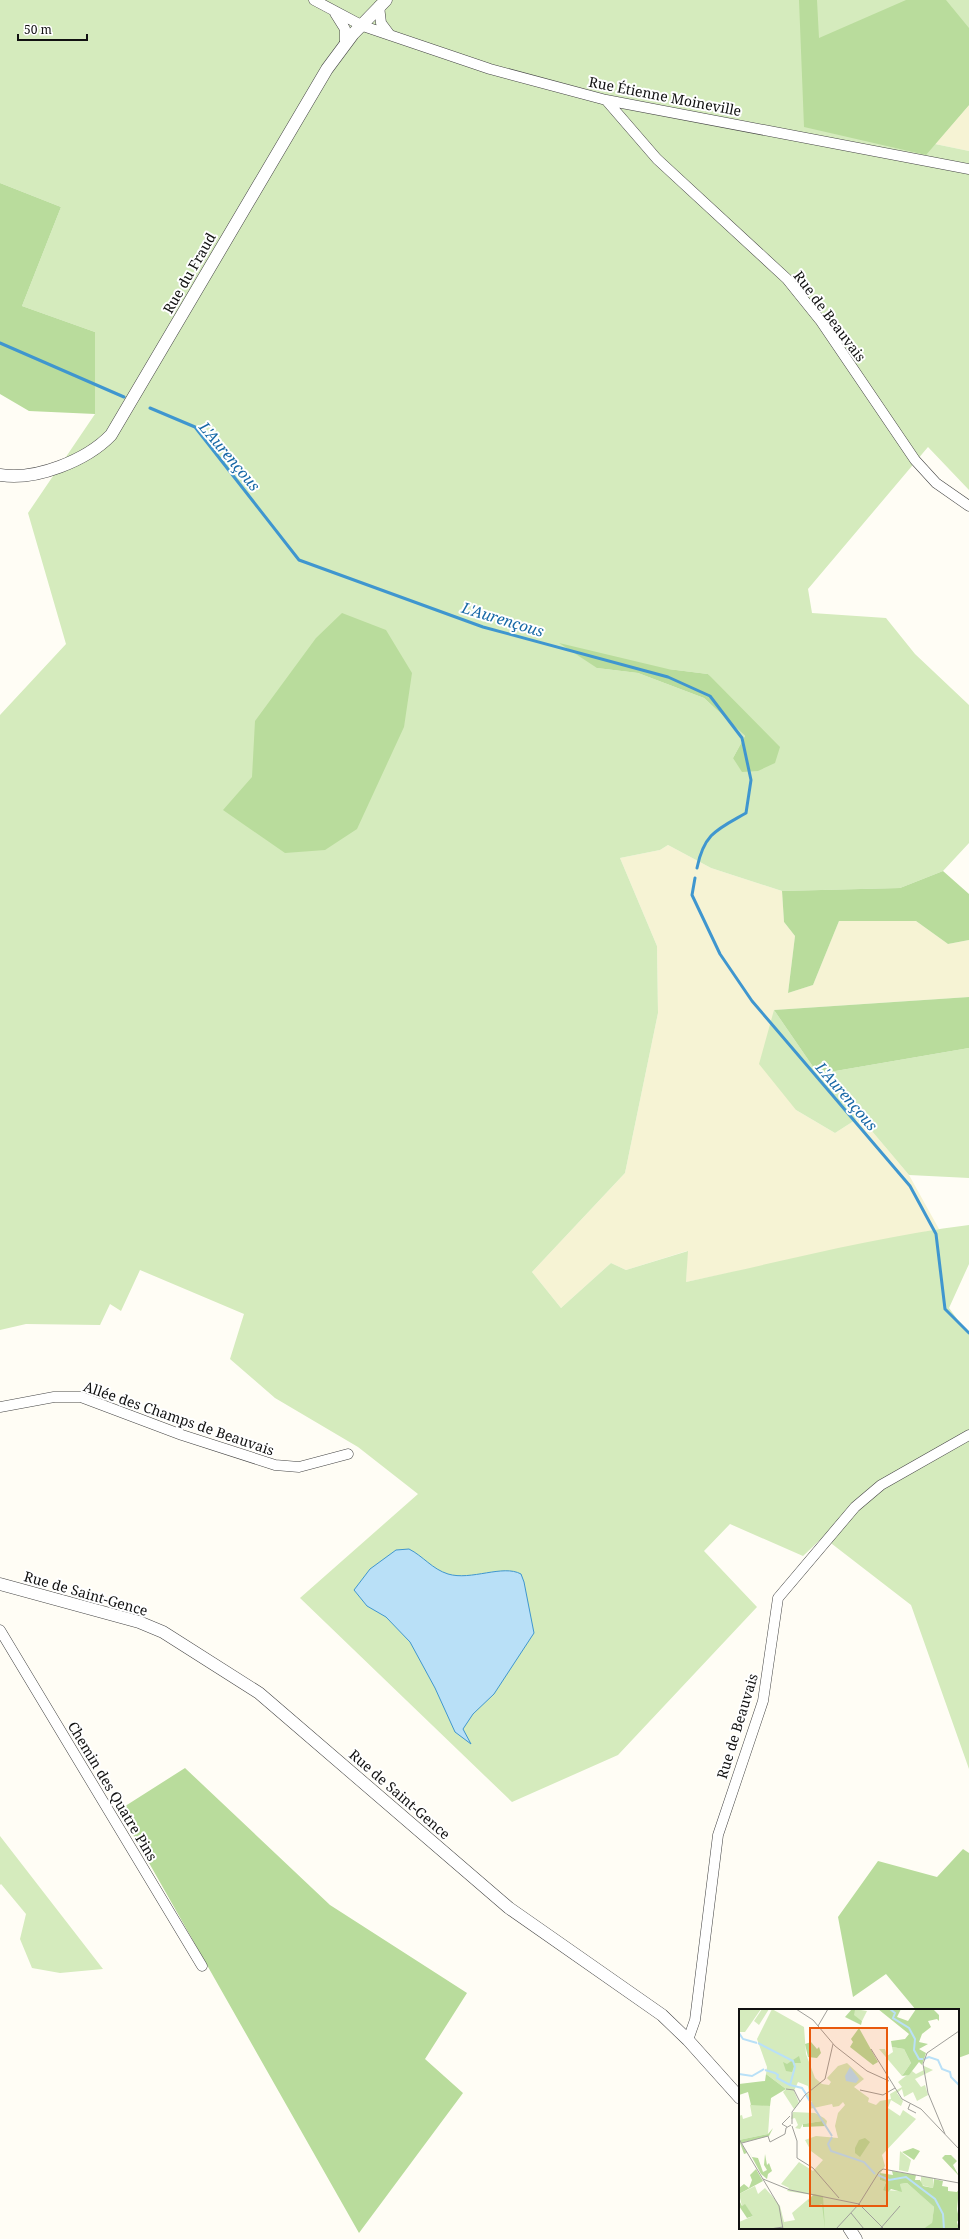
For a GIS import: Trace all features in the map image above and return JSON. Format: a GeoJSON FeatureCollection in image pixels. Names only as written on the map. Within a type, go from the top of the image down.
{"type":"FeatureCollection","features":[{"type":"Feature","properties":{"kind":"street","name":"Rue Étienne Moineville"},"geometry":{"type":"LineString","coordinates":[[314,0],[363,26],[490,69],[606,100],[969,169]]}},
{"type":"Feature","properties":{"kind":"street"},"geometry":{"type":"LineString","coordinates":[[382,3],[381,23],[390,35]]}},
{"type":"Feature","properties":{"kind":"street","name":"Rue du Fraud"},"geometry":{"type":"LineString","coordinates":[[0,475],[18,476],[56,468],[81,458],[101,446],[111,435],[327,69],[345,45],[382,3]]}},
{"type":"Feature","properties":{"kind":"street"},"geometry":{"type":"LineString","coordinates":[[333,10],[345,29],[345,45]]}},
{"type":"Feature","properties":{"kind":"street","name":"Rue de Beauvais"},"geometry":{"type":"LineString","coordinates":[[606,100],[657,159],[787,279],[820,320],[915,460],[936,483],[969,506]]}},
{"type":"Feature","properties":{"kind":"street","name":"Allée des Champs de Beauvais"},"geometry":{"type":"LineString","coordinates":[[0,1407],[54,1397],[81,1397],[188,1437],[275,1465],[299,1467],[348,1454]]}},
{"type":"Feature","properties":{"kind":"street","name":"Rue de Beauvais"},"geometry":{"type":"LineString","coordinates":[[688,2040],[692,2035],[695,2020],[718,1835],[762,1701],[778,1598],[855,1507],[881,1485],[969,1435]]}},
{"type":"Feature","properties":{"kind":"street","name":"Rue de Saint-Gence"},"geometry":{"type":"LineString","coordinates":[[0,1584],[139,1622],[163,1632],[260,1693],[509,1908],[662,2015],[688,2040],[739,2097]]}},
{"type":"Feature","properties":{"kind":"street","name":"Chemin des Quatre Pins"},"geometry":{"type":"LineString","coordinates":[[0,1630],[202,1966]]}},
{"type":"Feature","properties":{"kind":"street"},"geometry":{"type":"LineString","coordinates":[[850,2229],[856,2239]]}},
{"type":"Feature","properties":{"kind":"shaded area"},"geometry":{"type":"Polygon","coordinates":[[[969,105],[969,151],[935,144],[969,105]]]}},
{"type":"Feature","properties":{"kind":"shaded area"},"geometry":{"type":"Polygon","coordinates":[[[668,845],[711,868],[782,891],[784,922],[795,936],[788,993],[813,985],[839,921],[916,921],[948,944],[969,940],[969,997],[774,1010],[796,1110],[835,1133],[860,1117],[909,1175],[939,1229],[686,1282],[687,1251],[626,1270],[611,1263],[561,1308],[532,1272],[625,1173],[658,1013],[657,946],[620,858],[660,850],[668,845]]]}},
{"type":"Feature","properties":{"kind":"green space"},"geometry":{"type":"Polygon","coordinates":[[[0,0],[969,0],[969,105],[935,144],[969,151],[969,490],[928,447],[808,589],[812,613],[886,618],[915,654],[969,705],[969,843],[943,871],[900,888],[782,891],[711,868],[668,845],[660,850],[620,858],[657,946],[658,1013],[625,1173],[532,1272],[561,1308],[611,1263],[626,1270],[688,1251],[686,1282],[827,1250],[898,1236],[969,1225],[969,1264],[949,1308],[969,1335],[969,1769],[911,1605],[823,1537],[803,1556],[730,1524],[704,1551],[757,1607],[618,1755],[512,1802],[300,1598],[418,1494],[358,1447],[275,1398],[230,1359],[244,1314],[140,1270],[121,1311],[110,1304],[100,1325],[26,1324],[0,1330],[0,715],[66,644],[28,513],[95,414],[95,332],[22,306],[61,207],[0,183],[0,0]],[[597,668],[638,673],[704,698],[745,736],[733,758],[775,763],[708,674],[668,669],[597,668]]]}},
{"type":"Feature","properties":{"kind":"green space"},"geometry":{"type":"Polygon","coordinates":[[[799,0],[817,0],[819,38],[906,0],[946,0],[969,28],[969,105],[926,155],[804,127],[799,0]]]}},
{"type":"Feature","properties":{"kind":"green space"},"geometry":{"type":"Polygon","coordinates":[[[0,183],[61,207],[22,306],[95,332],[95,414],[29,411],[0,394],[0,183]]]}},
{"type":"Feature","properties":{"kind":"green space"},"geometry":{"type":"Polygon","coordinates":[[[342,613],[386,630],[412,673],[404,727],[357,829],[325,850],[285,853],[223,810],[252,777],[255,721],[316,638],[342,613]]]}},
{"type":"Feature","properties":{"kind":"green space"},"geometry":{"type":"Polygon","coordinates":[[[559,643],[668,669],[708,674],[780,747],[775,763],[758,771],[742,772],[733,758],[745,736],[704,698],[638,673],[597,668],[559,643]]]}},
{"type":"Feature","properties":{"kind":"green space"},"geometry":{"type":"Polygon","coordinates":[[[943,871],[969,894],[969,940],[948,944],[916,921],[839,921],[813,985],[788,993],[795,936],[784,922],[782,891],[900,888],[943,871]]]}},
{"type":"Feature","properties":{"kind":"green space"},"geometry":{"type":"Polygon","coordinates":[[[969,997],[969,1048],[818,1074],[774,1010],[969,997]]]}},
{"type":"Feature","properties":{"kind":"green space"},"geometry":{"type":"Polygon","coordinates":[[[774,1010],[818,1074],[969,1048],[969,1178],[909,1175],[860,1117],[835,1133],[796,1110],[759,1064],[774,1010]]]}},
{"type":"Feature","properties":{"kind":"green space"},"geometry":{"type":"Polygon","coordinates":[[[185,1768],[330,1905],[467,1993],[425,2059],[463,2093],[359,2233],[119,1810],[185,1768]]]}},
{"type":"Feature","properties":{"kind":"green space"},"geometry":{"type":"Polygon","coordinates":[[[0,1836],[103,1969],[60,1973],[32,1968],[20,1939],[26,1914],[1,1884],[0,1885],[0,1836]]]}},
{"type":"Feature","properties":{"kind":"green space"},"geometry":{"type":"Polygon","coordinates":[[[963,1849],[969,1853],[969,2054],[959,2058],[959,2009],[915,2009],[886,1974],[853,1997],[838,1917],[878,1861],[937,1877],[963,1849]]]}},
{"type":"Feature","properties":{"kind":"water"},"geometry":{"type":"Polygon","coordinates":[[[409,1549],[432,1566],[448,1574],[467,1576],[496,1571],[514,1571],[521,1574],[524,1582],[534,1633],[494,1694],[473,1714],[463,1729],[471,1744],[455,1732],[435,1688],[410,1642],[386,1617],[367,1606],[354,1590],[370,1569],[396,1550],[409,1549]]]}},
{"type":"Feature","properties":{"kind":"waterway","name":"L'Aurençous"},"geometry":{"type":"LineString","coordinates":[[0,343],[124,397]]}},
{"type":"Feature","properties":{"kind":"waterway","name":"L'Aurençous"},"geometry":{"type":"LineString","coordinates":[[150,408],[195,427],[299,560],[483,627],[668,677],[710,696],[742,738],[751,780],[746,813],[720,828],[708,839],[700,856],[697,868]]}},
{"type":"Feature","properties":{"kind":"waterway","name":"L'Aurençous"},"geometry":{"type":"LineString","coordinates":[[695,878],[692,895],[720,954],[752,1001],[910,1186],[936,1234],[945,1309],[969,1333]]}}]}
